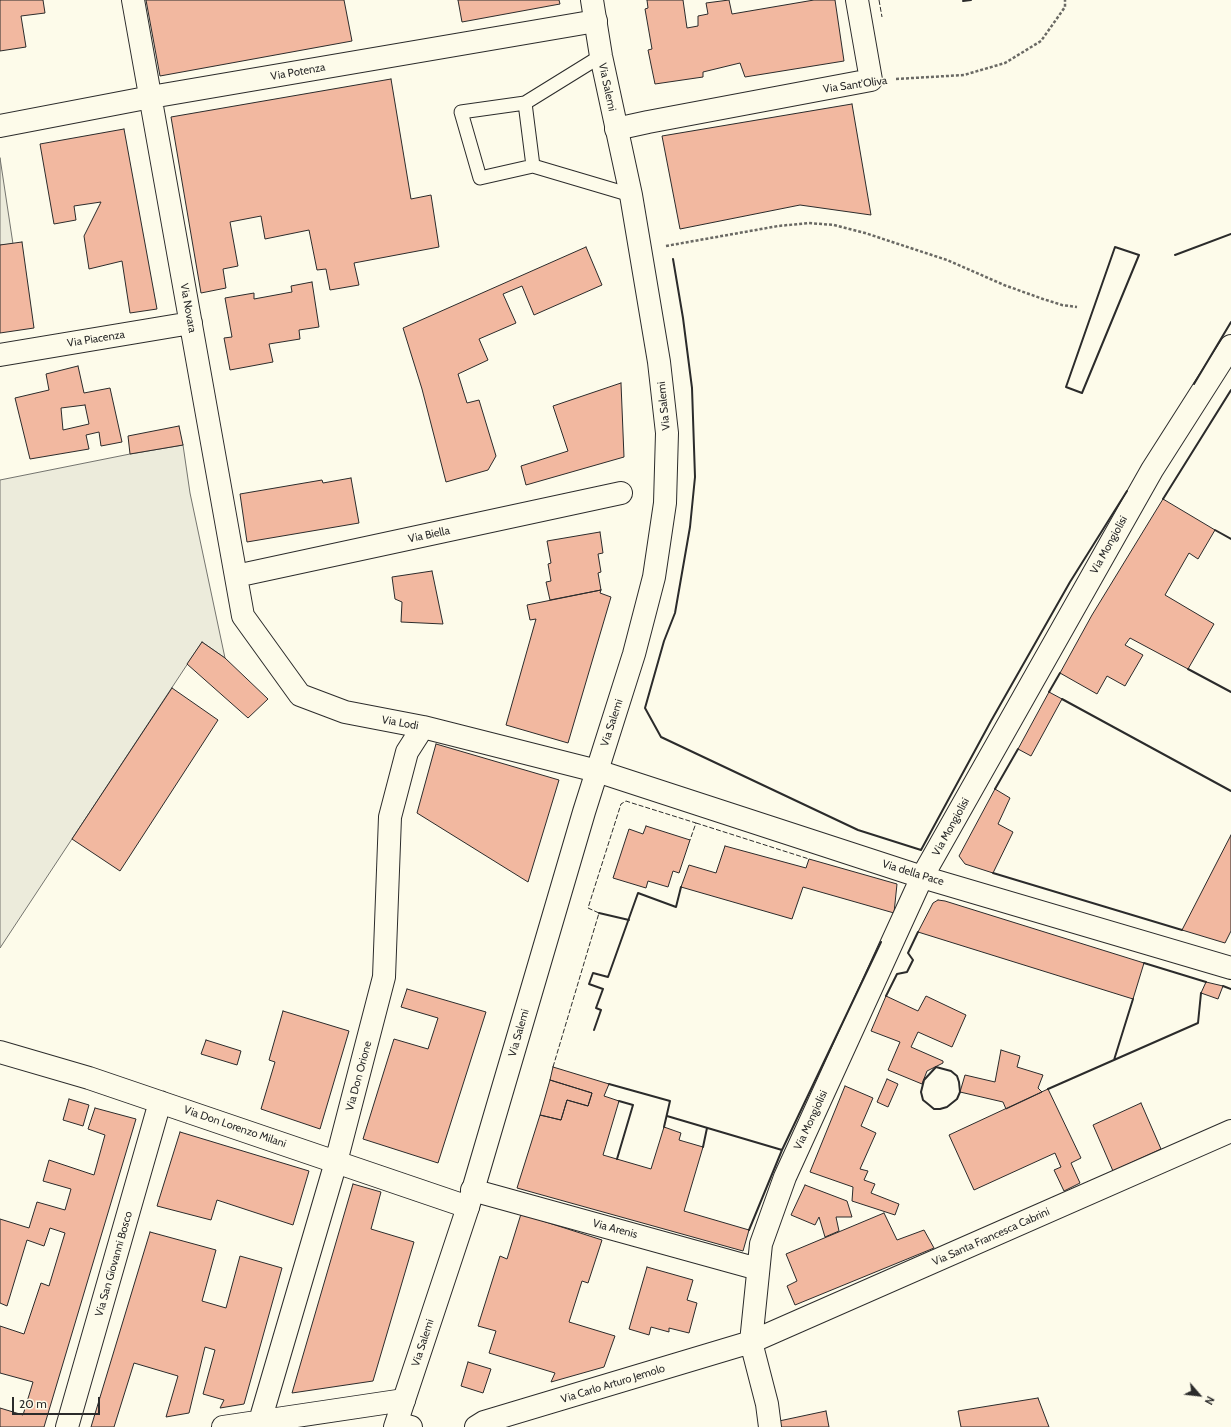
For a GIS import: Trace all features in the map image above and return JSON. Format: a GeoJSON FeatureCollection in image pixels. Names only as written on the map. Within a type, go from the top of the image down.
{"type":"FeatureCollection","features":[{"type":"Feature","properties":{"kind":"street","name":"Via Novara"},"geometry":{"type":"LineString","coordinates":[[133,0],[243,616]]}},
{"type":"Feature","properties":{"kind":"street","name":"Via Salemi"},"geometry":{"type":"LineString","coordinates":[[401,1426],[404,1400],[470,1198],[597,771],[634,654],[654,577],[665,503],[667,433],[660,362],[631,195],[601,56],[592,0]]}},
{"type":"Feature","properties":{"kind":"street"},"geometry":{"type":"LineString","coordinates":[[857,0],[871,80]]}},
{"type":"Feature","properties":{"kind":"street","name":"Via Potenza"},"geometry":{"type":"LineString","coordinates":[[0,126],[151,97],[596,22]]}},
{"type":"Feature","properties":{"kind":"street","name":"Via Sant'Oliva"},"geometry":{"type":"LineString","coordinates":[[616,129],[656,120],[871,80]]}},
{"type":"Feature","properties":{"kind":"street","name":"Via Piacenza"},"geometry":{"type":"LineString","coordinates":[[0,355],[191,323]]}},
{"type":"Feature","properties":{"kind":"street","name":"Via Mongiolisi"},"geometry":{"type":"LineString","coordinates":[[770,1427],[767,1404],[751,1342],[761,1244],[785,1178],[922,877],[1152,470],[1231,346]]}},
{"type":"Feature","properties":{"kind":"street","name":"Via Biella"},"geometry":{"type":"LineString","coordinates":[[236,576],[621,493]]}},
{"type":"Feature","properties":{"kind":"street","name":"Via Lodi"},"geometry":{"type":"LineString","coordinates":[[243,616],[300,695],[346,712],[423,727],[597,771]]}},
{"type":"Feature","properties":{"kind":"street","name":"Via Don Orione"},"geometry":{"type":"LineString","coordinates":[[260,1421],[336,1162],[384,977],[390,816],[407,752],[423,727]]}},
{"type":"Feature","properties":{"kind":"street","name":"Via della Pace"},"geometry":{"type":"LineString","coordinates":[[597,771],[922,877],[1231,968]]}},
{"type":"Feature","properties":{"kind":"street","name":"Via Don Lorenzo Milani"},"geometry":{"type":"LineString","coordinates":[[0,1052],[89,1078],[336,1162],[470,1198]]}},
{"type":"Feature","properties":{"kind":"street","name":"Via San Giovanni Bosco"},"geometry":{"type":"LineString","coordinates":[[67,1427],[160,1102]]}},
{"type":"Feature","properties":{"kind":"street","name":"Via Santa Francesca Cabrini"},"geometry":{"type":"LineString","coordinates":[[751,1342],[1231,1131]]}},
{"type":"Feature","properties":{"kind":"street","name":"Via Arenis"},"geometry":{"type":"LineString","coordinates":[[470,1198],[758,1269]]}},
{"type":"Feature","properties":{"kind":"street","name":"Via Carlo Arturo Jemolo"},"geometry":{"type":"LineString","coordinates":[[476,1427],[484,1422],[751,1342]]}},
{"type":"Feature","properties":{"kind":"street"},"geometry":{"type":"LineString","coordinates":[[224,1427],[404,1400]]}},
{"type":"Feature","properties":{"kind":"lane"},"geometry":{"type":"LineString","coordinates":[[601,56],[525,103],[461,112],[480,178],[532,166],[631,195]]}},
{"type":"Feature","properties":{"kind":"lane"},"geometry":{"type":"LineString","coordinates":[[525,103],[532,166]]}},
{"type":"Feature","properties":{"kind":"path","name":"Via Sant'Oliva"},"geometry":{"type":"LineString","coordinates":[[871,80],[912,79],[964,74],[1005,63],[1041,41],[1065,7],[1065,0]]}},
{"type":"Feature","properties":{"kind":"path"},"geometry":{"type":"LineString","coordinates":[[640,250],[778,226],[809,224],[834,225],[865,233],[947,260],[1004,285],[1056,303],[1077,307]]}},
{"type":"Feature","properties":{"kind":"shaded area"},"geometry":{"type":"Polygon","coordinates":[[[0,158],[13,244],[0,245],[0,158]]]}},
{"type":"Feature","properties":{"kind":"shaded area"},"geometry":{"type":"Polygon","coordinates":[[[183,445],[190,493],[225,658],[202,642],[0,948],[0,480],[183,445]]]}},
{"type":"Feature","properties":{"kind":"building"},"geometry":{"type":"Polygon","coordinates":[[[0,0],[43,0],[45,13],[21,16],[26,47],[0,51],[0,0]]]}},
{"type":"Feature","properties":{"kind":"building"},"geometry":{"type":"Polygon","coordinates":[[[146,0],[344,0],[352,41],[160,76],[146,0]]]}},
{"type":"Feature","properties":{"kind":"building"},"geometry":{"type":"Polygon","coordinates":[[[458,0],[559,0],[560,4],[462,22],[458,0]]]}},
{"type":"Feature","properties":{"kind":"building"},"geometry":{"type":"Polygon","coordinates":[[[647,0],[683,0],[687,28],[698,26],[698,16],[708,14],[706,3],[729,0],[732,14],[814,0],[835,0],[844,61],[745,77],[740,63],[703,72],[703,77],[655,84],[648,50],[652,49],[645,9],[648,8],[647,0]]]}},
{"type":"Feature","properties":{"kind":"building"},"geometry":{"type":"Polygon","coordinates":[[[391,79],[411,199],[431,195],[439,247],[354,263],[359,285],[330,290],[326,269],[317,270],[309,230],[265,239],[261,216],[230,222],[238,266],[223,269],[226,288],[201,293],[171,117],[391,79]]]}},
{"type":"Feature","properties":{"kind":"building"},"geometry":{"type":"Polygon","coordinates":[[[852,104],[871,215],[800,205],[680,229],[662,136],[852,104]]]}},
{"type":"Feature","properties":{"kind":"building"},"geometry":{"type":"Polygon","coordinates":[[[124,129],[157,309],[130,313],[122,261],[89,269],[84,236],[101,202],[74,206],[76,220],[54,224],[40,144],[124,129]]]}},
{"type":"Feature","properties":{"kind":"building"},"geometry":{"type":"Polygon","coordinates":[[[22,242],[34,328],[0,333],[0,245],[22,242]]]}},
{"type":"Feature","properties":{"kind":"building"},"geometry":{"type":"Polygon","coordinates":[[[586,247],[602,285],[534,315],[522,286],[503,294],[516,323],[479,339],[488,360],[458,374],[467,403],[479,400],[496,456],[488,470],[446,482],[422,389],[403,328],[586,247]]]}},
{"type":"Feature","properties":{"kind":"building"},"geometry":{"type":"Polygon","coordinates":[[[312,282],[319,327],[299,330],[300,339],[269,344],[273,362],[230,370],[224,338],[232,337],[225,298],[254,293],[254,299],[292,292],[291,286],[312,282]]]}},
{"type":"Feature","properties":{"kind":"building"},"geometry":{"type":"Polygon","coordinates":[[[78,366],[84,393],[110,388],[122,442],[101,446],[99,432],[86,435],[89,449],[30,459],[15,398],[49,390],[46,374],[78,366]],[[85,405],[61,408],[63,430],[89,424],[85,405]]]}},
{"type":"Feature","properties":{"kind":"building"},"geometry":{"type":"Polygon","coordinates":[[[621,383],[624,457],[526,485],[521,466],[568,451],[553,406],[621,383]]]}},
{"type":"Feature","properties":{"kind":"building"},"geometry":{"type":"Polygon","coordinates":[[[179,426],[183,445],[130,454],[128,436],[179,426]]]}},
{"type":"Feature","properties":{"kind":"building"},"geometry":{"type":"Polygon","coordinates":[[[351,478],[359,523],[247,542],[240,494],[322,480],[323,483],[351,478]]]}},
{"type":"Feature","properties":{"kind":"building"},"geometry":{"type":"Polygon","coordinates":[[[1163,499],[1215,530],[1198,559],[1189,553],[1165,595],[1214,624],[1188,669],[1130,638],[1125,645],[1143,655],[1125,686],[1107,676],[1097,694],[1060,673],[1092,615],[1163,499]]]}},
{"type":"Feature","properties":{"kind":"building"},"geometry":{"type":"Polygon","coordinates":[[[600,532],[603,553],[598,554],[601,572],[598,573],[601,590],[550,600],[546,582],[551,581],[548,564],[551,563],[547,541],[600,532]]]}},
{"type":"Feature","properties":{"kind":"building"},"geometry":{"type":"Polygon","coordinates":[[[432,571],[443,624],[401,622],[402,602],[395,599],[392,577],[432,571]]]}},
{"type":"Feature","properties":{"kind":"building"},"geometry":{"type":"Polygon","coordinates":[[[601,590],[600,593],[611,597],[568,743],[506,725],[536,619],[530,620],[527,605],[601,590]]]}},
{"type":"Feature","properties":{"kind":"building"},"geometry":{"type":"Polygon","coordinates":[[[202,642],[225,658],[268,699],[248,718],[187,664],[202,642]]]}},
{"type":"Feature","properties":{"kind":"building"},"geometry":{"type":"Polygon","coordinates":[[[172,688],[218,720],[120,871],[72,839],[172,688]]]}},
{"type":"Feature","properties":{"kind":"building"},"geometry":{"type":"Polygon","coordinates":[[[1049,692],[1062,699],[1031,756],[1018,749],[1049,692]]]}},
{"type":"Feature","properties":{"kind":"building"},"geometry":{"type":"Polygon","coordinates":[[[436,744],[559,780],[528,882],[417,813],[436,744]]]}},
{"type":"Feature","properties":{"kind":"building"},"geometry":{"type":"Polygon","coordinates":[[[995,789],[1010,798],[998,824],[1013,832],[993,873],[965,864],[959,856],[995,789]]]}},
{"type":"Feature","properties":{"kind":"building"},"geometry":{"type":"Polygon","coordinates":[[[646,826],[690,840],[679,873],[673,871],[668,887],[648,881],[646,888],[613,878],[629,829],[643,834],[646,826]]]}},
{"type":"Feature","properties":{"kind":"building"},"geometry":{"type":"Polygon","coordinates":[[[1231,835],[1231,931],[1225,943],[1182,930],[1231,835]]]}},
{"type":"Feature","properties":{"kind":"building"},"geometry":{"type":"Polygon","coordinates":[[[725,846],[806,868],[809,859],[897,884],[894,913],[803,887],[792,919],[681,887],[689,865],[716,873],[725,846]]]}},
{"type":"Feature","properties":{"kind":"building"},"geometry":{"type":"Polygon","coordinates":[[[938,900],[1144,963],[1133,999],[918,932],[933,903],[938,900]]]}},
{"type":"Feature","properties":{"kind":"building"},"geometry":{"type":"Polygon","coordinates":[[[1206,982],[1223,986],[1218,999],[1201,993],[1206,982]]]}},
{"type":"Feature","properties":{"kind":"building"},"geometry":{"type":"Polygon","coordinates":[[[407,989],[486,1012],[438,1163],[363,1139],[394,1039],[428,1049],[438,1018],[401,1007],[407,989]]]}},
{"type":"Feature","properties":{"kind":"building"},"geometry":{"type":"Polygon","coordinates":[[[886,996],[918,1011],[926,996],[966,1015],[952,1047],[918,1032],[911,1047],[943,1061],[943,1063],[927,1071],[922,1084],[888,1070],[900,1042],[871,1031],[886,996]]]}},
{"type":"Feature","properties":{"kind":"building"},"geometry":{"type":"Polygon","coordinates":[[[283,1011],[349,1031],[320,1129],[261,1109],[275,1062],[269,1060],[283,1011]]]}},
{"type":"Feature","properties":{"kind":"building"},"geometry":{"type":"Polygon","coordinates":[[[206,1040],[241,1051],[237,1065],[201,1054],[206,1040]]]}},
{"type":"Feature","properties":{"kind":"building"},"geometry":{"type":"Polygon","coordinates":[[[1001,1050],[1020,1056],[1017,1067],[1043,1075],[1038,1088],[1042,1092],[1006,1109],[1003,1102],[960,1092],[965,1075],[995,1082],[1001,1050]]]}},
{"type":"Feature","properties":{"kind":"building"},"geometry":{"type":"Polygon","coordinates":[[[553,1067],[609,1084],[604,1096],[619,1101],[603,1155],[651,1169],[664,1127],[681,1133],[679,1140],[703,1147],[684,1211],[749,1230],[743,1251],[517,1188],[540,1115],[561,1120],[567,1100],[588,1106],[592,1093],[550,1080],[553,1067]]]}},
{"type":"Feature","properties":{"kind":"building"},"geometry":{"type":"Polygon","coordinates":[[[887,1079],[898,1084],[888,1107],[877,1102],[887,1079]]]}},
{"type":"Feature","properties":{"kind":"building"},"geometry":{"type":"Polygon","coordinates":[[[550,1080],[592,1093],[588,1106],[567,1100],[561,1120],[540,1115],[550,1080]]]}},
{"type":"Feature","properties":{"kind":"building"},"geometry":{"type":"Polygon","coordinates":[[[845,1086],[873,1098],[861,1126],[876,1133],[860,1169],[868,1171],[864,1180],[875,1184],[871,1193],[899,1204],[895,1215],[852,1201],[853,1187],[810,1172],[845,1086]]]}},
{"type":"Feature","properties":{"kind":"building"},"geometry":{"type":"Polygon","coordinates":[[[1048,1089],[1081,1158],[1071,1163],[1080,1183],[1064,1191],[1054,1170],[1061,1167],[1055,1153],[974,1190],[949,1135],[1048,1089]]]}},
{"type":"Feature","properties":{"kind":"building"},"geometry":{"type":"Polygon","coordinates":[[[69,1099],[89,1105],[83,1126],[63,1120],[69,1099]]]}},
{"type":"Feature","properties":{"kind":"building"},"geometry":{"type":"Polygon","coordinates":[[[1141,1103],[1161,1149],[1113,1171],[1093,1125],[1141,1103]]]}},
{"type":"Feature","properties":{"kind":"building"},"geometry":{"type":"Polygon","coordinates":[[[95,1108],[136,1119],[44,1427],[0,1427],[0,1408],[23,1415],[33,1382],[0,1373],[0,1326],[24,1334],[41,1283],[49,1286],[65,1233],[50,1228],[44,1246],[27,1240],[7,1306],[0,1303],[0,1219],[29,1228],[37,1202],[65,1210],[71,1189],[43,1181],[49,1160],[94,1175],[105,1135],[88,1129],[95,1108]]]}},
{"type":"Feature","properties":{"kind":"building"},"geometry":{"type":"Polygon","coordinates":[[[180,1132],[309,1171],[293,1225],[217,1200],[211,1220],[157,1206],[180,1132]]]}},
{"type":"Feature","properties":{"kind":"building"},"geometry":{"type":"Polygon","coordinates":[[[353,1184],[381,1192],[371,1229],[414,1242],[373,1381],[292,1393],[353,1184]]]}},
{"type":"Feature","properties":{"kind":"building"},"geometry":{"type":"Polygon","coordinates":[[[805,1185],[847,1201],[852,1217],[836,1217],[839,1231],[825,1237],[819,1217],[815,1225],[791,1215],[805,1185]]]}},
{"type":"Feature","properties":{"kind":"building"},"geometry":{"type":"Polygon","coordinates":[[[884,1213],[897,1240],[924,1230],[934,1248],[795,1305],[787,1286],[797,1281],[786,1254],[884,1213]]]}},
{"type":"Feature","properties":{"kind":"building"},"geometry":{"type":"Polygon","coordinates":[[[521,1214],[602,1240],[588,1283],[582,1281],[569,1322],[615,1336],[604,1367],[551,1382],[555,1373],[489,1353],[496,1331],[478,1326],[500,1256],[507,1259],[521,1214]]]}},
{"type":"Feature","properties":{"kind":"building"},"geometry":{"type":"Polygon","coordinates":[[[150,1232],[216,1250],[202,1301],[226,1308],[240,1256],[282,1268],[244,1404],[220,1408],[224,1400],[203,1394],[215,1350],[205,1347],[189,1413],[166,1417],[178,1376],[134,1363],[114,1427],[91,1427],[150,1232]]]}},
{"type":"Feature","properties":{"kind":"building"},"geometry":{"type":"Polygon","coordinates":[[[647,1267],[693,1280],[687,1300],[697,1303],[689,1333],[669,1328],[669,1332],[651,1327],[649,1335],[629,1329],[647,1267]]]}},
{"type":"Feature","properties":{"kind":"building"},"geometry":{"type":"Polygon","coordinates":[[[468,1362],[491,1369],[483,1393],[461,1386],[468,1362]]]}},
{"type":"Feature","properties":{"kind":"building"},"geometry":{"type":"Polygon","coordinates":[[[1038,1398],[1049,1427],[961,1427],[958,1411],[1038,1398]]]}},
{"type":"Feature","properties":{"kind":"building"},"geometry":{"type":"Polygon","coordinates":[[[826,1411],[829,1427],[780,1427],[779,1421],[826,1411]]]}},
{"type":"Feature","properties":{"kind":"fence"},"geometry":{"type":"LineString","coordinates":[[879,0],[882,17]]}},
{"type":"Feature","properties":{"kind":"fence"},"geometry":{"type":"LineString","coordinates":[[553,1067],[599,913],[588,908],[621,804],[626,801],[696,823],[690,840]]}},
{"type":"Feature","properties":{"kind":"fence"},"geometry":{"type":"LineString","coordinates":[[696,823],[809,859]]}},
{"type":"Feature","properties":{"kind":"wall"},"geometry":{"type":"LineString","coordinates":[[963,1],[971,0]]}},
{"type":"Feature","properties":{"kind":"wall"},"geometry":{"type":"LineString","coordinates":[[1175,255],[1231,234]]}},
{"type":"Feature","properties":{"kind":"wall"},"geometry":{"type":"LineString","coordinates":[[1115,247],[1139,255],[1082,393],[1066,387],[1115,247]]}},
{"type":"Feature","properties":{"kind":"wall"},"geometry":{"type":"LineString","coordinates":[[673,259],[683,318],[692,388],[695,477],[690,527],[675,613],[664,641],[645,708],[661,737],[858,830],[921,850],[991,721],[1070,582],[1127,491]]}},
{"type":"Feature","properties":{"kind":"wall"},"geometry":{"type":"LineString","coordinates":[[1194,384],[1231,322]]}},
{"type":"Feature","properties":{"kind":"wall"},"geometry":{"type":"LineString","coordinates":[[1163,499],[1231,390]]}},
{"type":"Feature","properties":{"kind":"wall"},"geometry":{"type":"LineString","coordinates":[[1215,530],[1231,539]]}},
{"type":"Feature","properties":{"kind":"wall"},"geometry":{"type":"LineString","coordinates":[[1188,669],[1231,692]]}},
{"type":"Feature","properties":{"kind":"wall"},"geometry":{"type":"LineString","coordinates":[[1049,692],[1060,673]]}},
{"type":"Feature","properties":{"kind":"wall"},"geometry":{"type":"LineString","coordinates":[[1062,699],[1231,791]]}},
{"type":"Feature","properties":{"kind":"wall"},"geometry":{"type":"LineString","coordinates":[[995,789],[1018,749]]}},
{"type":"Feature","properties":{"kind":"wall"},"geometry":{"type":"LineString","coordinates":[[993,873],[1182,930]]}},
{"type":"Feature","properties":{"kind":"wall"},"geometry":{"type":"LineString","coordinates":[[594,1030],[601,1010],[596,1008],[603,989],[589,984],[593,973],[608,977],[638,893],[676,907],[681,887]]}},
{"type":"Feature","properties":{"kind":"wall"},"geometry":{"type":"LineString","coordinates":[[599,913],[629,920]]}},
{"type":"Feature","properties":{"kind":"wall"},"geometry":{"type":"LineString","coordinates":[[886,996],[897,974],[907,972],[913,960],[908,953],[918,932]]}},
{"type":"Feature","properties":{"kind":"wall"},"geometry":{"type":"LineString","coordinates":[[749,1230],[782,1150],[881,942]]}},
{"type":"Feature","properties":{"kind":"wall"},"geometry":{"type":"LineString","coordinates":[[1144,963],[1206,982]]}},
{"type":"Feature","properties":{"kind":"wall"},"geometry":{"type":"LineString","coordinates":[[1223,986],[1231,989]]}},
{"type":"Feature","properties":{"kind":"wall"},"geometry":{"type":"LineString","coordinates":[[1048,1089],[1198,1023],[1201,993]]}},
{"type":"Feature","properties":{"kind":"wall"},"geometry":{"type":"LineString","coordinates":[[1114,1060],[1133,999]]}},
{"type":"Feature","properties":{"kind":"wall"},"geometry":{"type":"LineString","coordinates":[[936,1067],[951,1071],[957,1076],[960,1092],[957,1099],[947,1107],[940,1109],[934,1109],[923,1100],[921,1092],[924,1080],[936,1067]]}},
{"type":"Feature","properties":{"kind":"wall"},"geometry":{"type":"LineString","coordinates":[[609,1084],[670,1101],[664,1127]]}},
{"type":"Feature","properties":{"kind":"wall"},"geometry":{"type":"LineString","coordinates":[[617,1159],[633,1105],[619,1101]]}},
{"type":"Feature","properties":{"kind":"wall"},"geometry":{"type":"LineString","coordinates":[[667,1116],[782,1150]]}},
{"type":"Feature","properties":{"kind":"wall"},"geometry":{"type":"LineString","coordinates":[[703,1147],[707,1128]]}}]}
